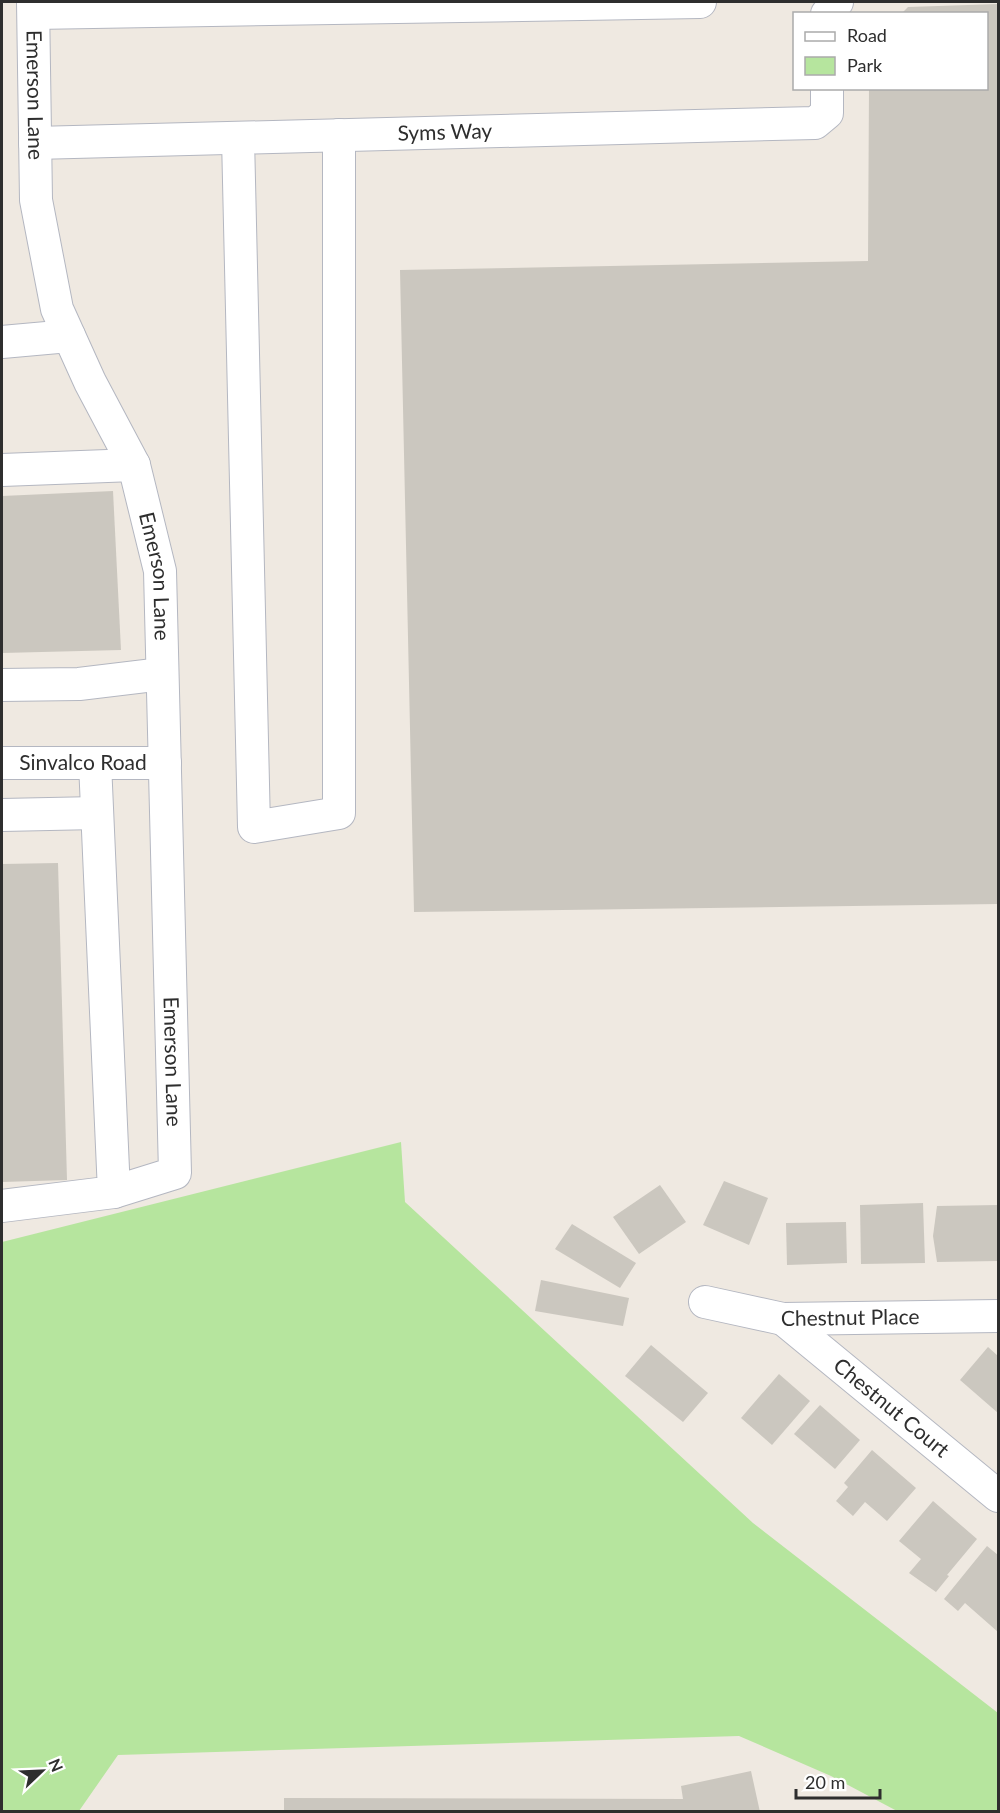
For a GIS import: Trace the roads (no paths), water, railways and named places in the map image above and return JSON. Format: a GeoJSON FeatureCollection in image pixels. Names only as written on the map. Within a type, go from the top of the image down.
{"type":"FeatureCollection","features":[{"type":"Feature","properties":{"kind":"street"},"geometry":{"type":"LineString","coordinates":[[34,7],[700,2]]}},
{"type":"Feature","properties":{"kind":"street","name":"Emerson Lane"},"geometry":{"type":"LineString","coordinates":[[34,7],[36,200],[57,309],[90,382],[134,465],[160,571],[175,1173],[114,1192]]}},
{"type":"Feature","properties":{"kind":"street","name":"Syms Way"},"geometry":{"type":"LineString","coordinates":[[35,143],[815,123],[827,113],[827,90]]}},
{"type":"Feature","properties":{"kind":"street"},"geometry":{"type":"LineString","coordinates":[[238,138],[254,827],[339,813],[339,135]]}},
{"type":"Feature","properties":{"kind":"street"},"geometry":{"type":"LineString","coordinates":[[2,342],[69,336]]}},
{"type":"Feature","properties":{"kind":"street"},"geometry":{"type":"LineString","coordinates":[[2,470],[134,465]]}},
{"type":"Feature","properties":{"kind":"street"},"geometry":{"type":"LineString","coordinates":[[2,685],[79,684],[162,674]]}},
{"type":"Feature","properties":{"kind":"street","name":"Sinvalco Road"},"geometry":{"type":"LineString","coordinates":[[2,763],[165,763]]}},
{"type":"Feature","properties":{"kind":"street"},"geometry":{"type":"LineString","coordinates":[[2,1206],[114,1192],[95,763]]}},
{"type":"Feature","properties":{"kind":"street"},"geometry":{"type":"LineString","coordinates":[[2,814],[97,813]]}},
{"type":"Feature","properties":{"kind":"street","name":"Chestnut Place"},"geometry":{"type":"LineString","coordinates":[[705,1302],[783,1319],[999,1316]]}},
{"type":"Feature","properties":{"kind":"street","name":"Chestnut Court"},"geometry":{"type":"LineString","coordinates":[[783,1319],[999,1496]]}}]}
